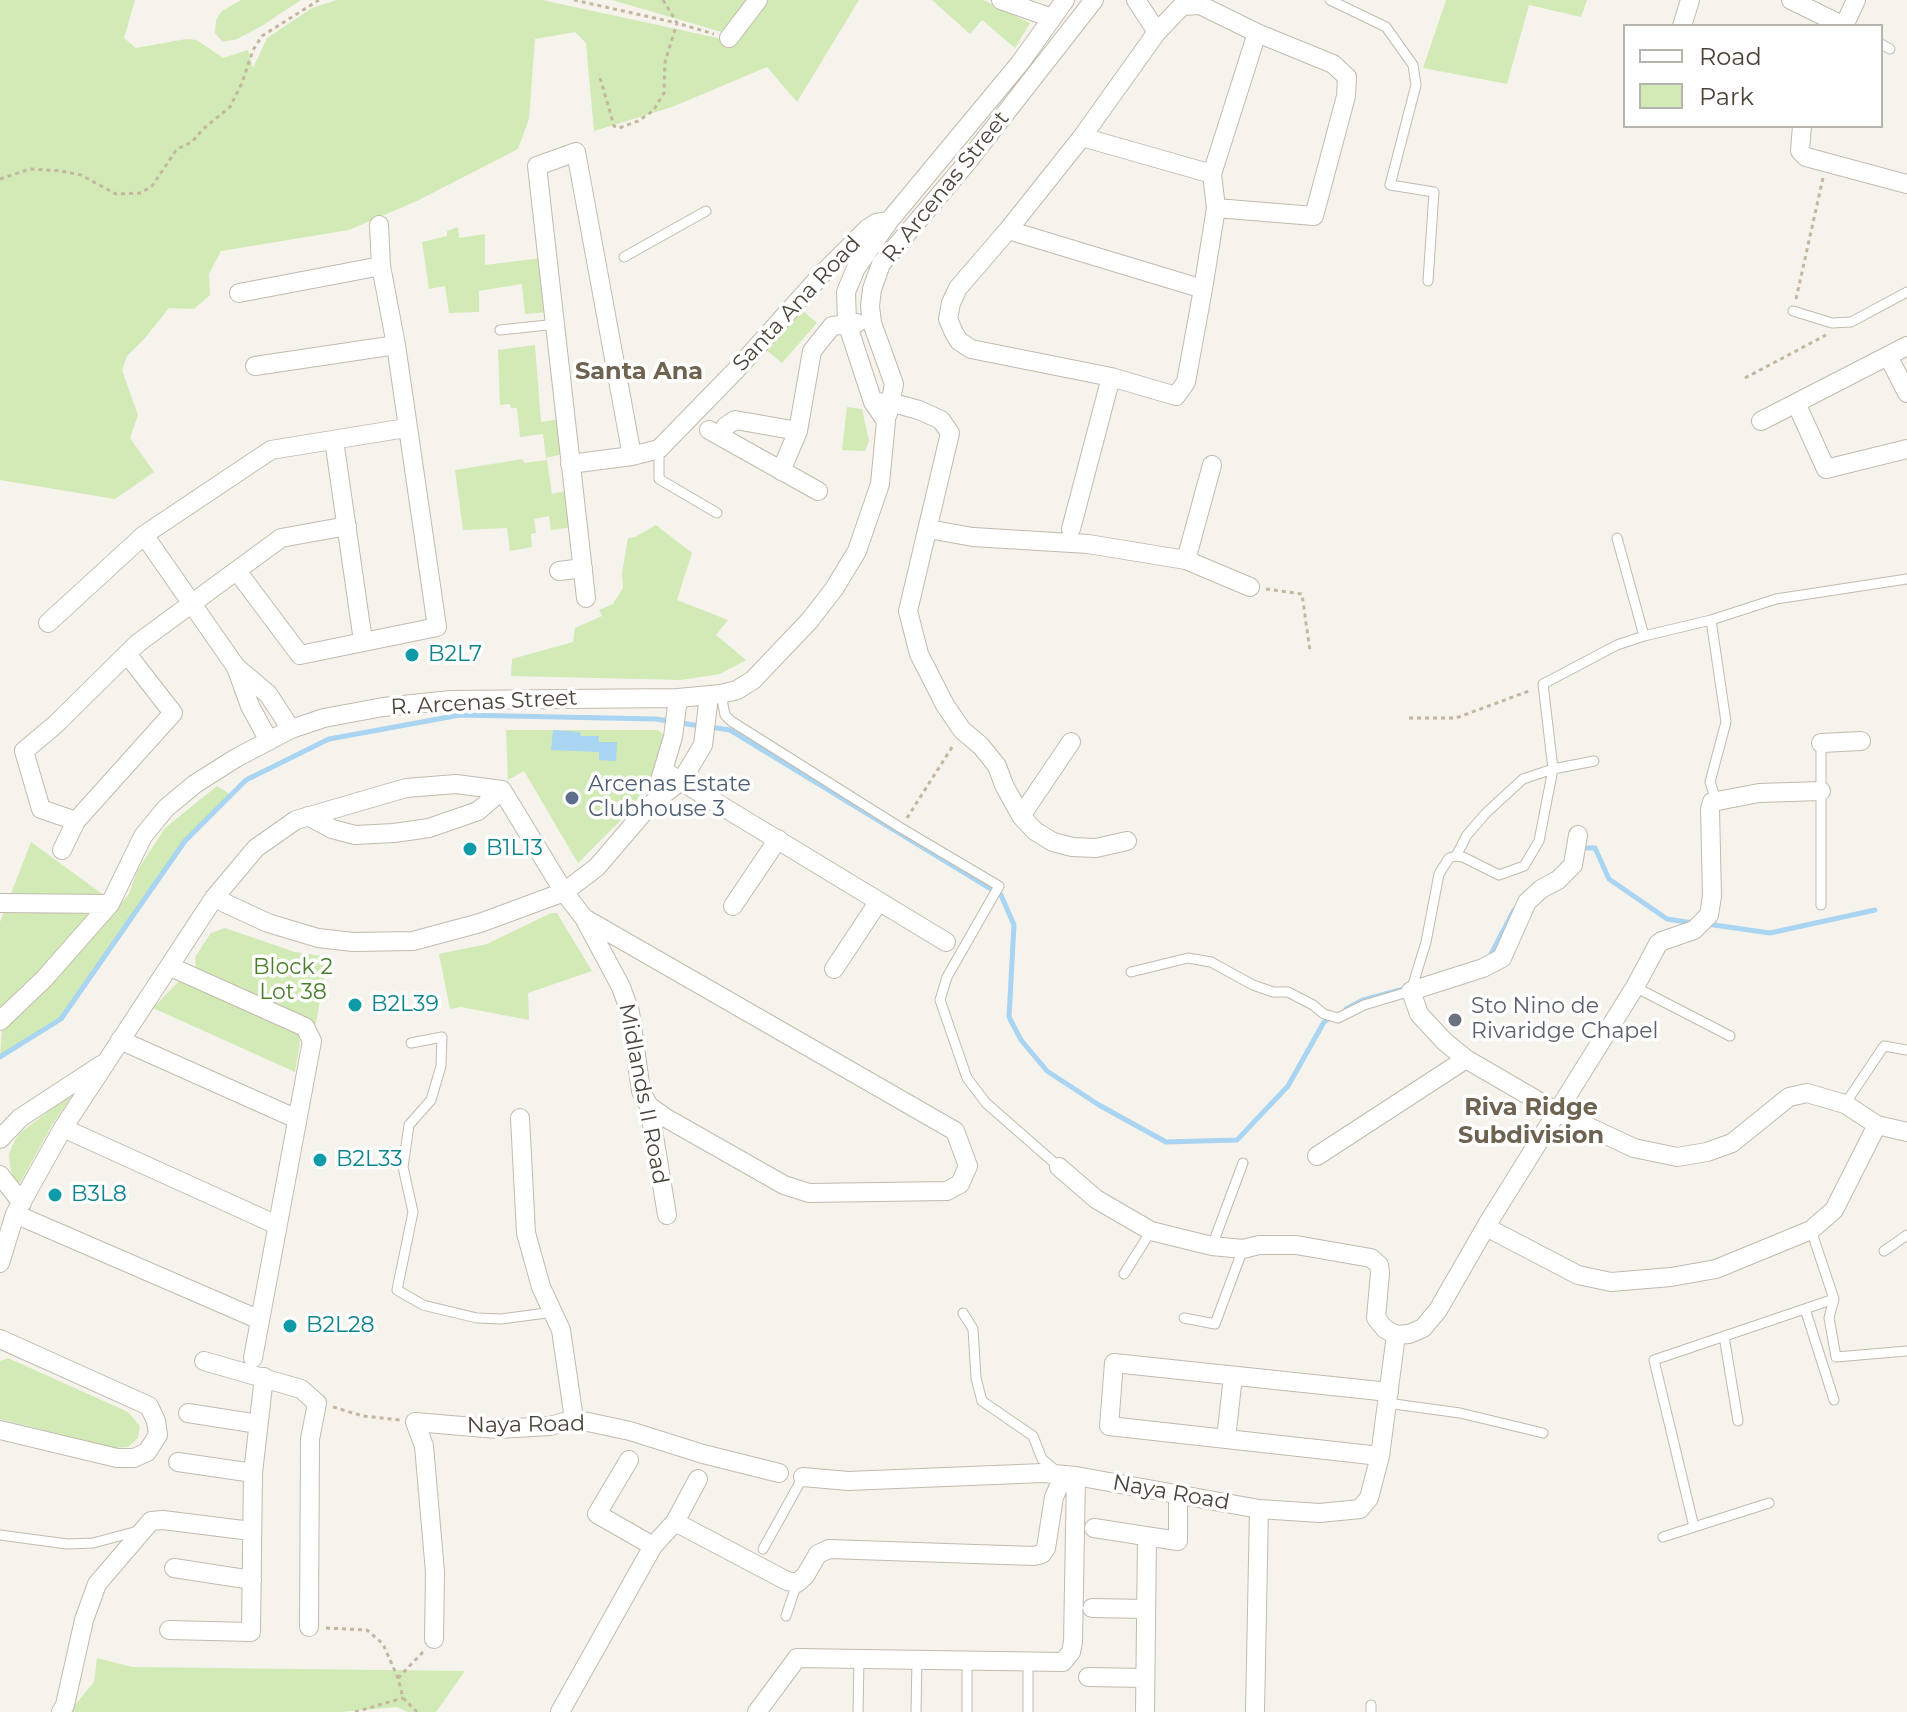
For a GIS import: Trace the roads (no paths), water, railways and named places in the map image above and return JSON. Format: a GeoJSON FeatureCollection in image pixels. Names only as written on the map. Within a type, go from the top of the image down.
{"type":"FeatureCollection","features":[{"type":"Feature","properties":{"kind":"street"},"geometry":{"type":"LineString","coordinates":[[729,38],[758,0]]}},
{"type":"Feature","properties":{"kind":"street"},"geometry":{"type":"LineString","coordinates":[[1001,0],[1052,18]]}},
{"type":"Feature","properties":{"kind":"street","name":"R. Arcenas Street"},"geometry":{"type":"LineString","coordinates":[[888,416],[873,402],[847,323],[846,292],[856,268],[889,221],[948,153],[1065,0]]}},
{"type":"Feature","properties":{"kind":"street","name":"R. Arcenas Street"},"geometry":{"type":"LineString","coordinates":[[0,1022],[44,979],[110,904],[143,836],[166,808],[195,784],[236,758],[291,729],[324,718],[383,707],[451,700],[713,699],[753,680],[810,620],[834,589],[857,551],[872,514],[880,484],[894,384],[872,323],[870,306],[881,264],[965,165],[1094,0]]}},
{"type":"Feature","properties":{"kind":"street"},"geometry":{"type":"LineString","coordinates":[[1136,0],[1157,32]]}},
{"type":"Feature","properties":{"kind":"street"},"geometry":{"type":"LineString","coordinates":[[1683,24],[1690,0]]}},
{"type":"Feature","properties":{"kind":"street"},"geometry":{"type":"LineString","coordinates":[[1791,0],[1840,24]]}},
{"type":"Feature","properties":{"kind":"street"},"geometry":{"type":"LineString","coordinates":[[1845,24],[1856,0]]}},
{"type":"Feature","properties":{"kind":"street"},"geometry":{"type":"LineString","coordinates":[[1216,208],[1314,216],[1346,96],[1347,77],[1333,64],[1257,33],[1200,5],[1180,3],[1082,137],[967,276],[954,295],[948,319],[959,341],[971,349],[1111,377],[1176,396],[1186,382],[1203,289],[1216,208],[1212,174],[1257,33]]}},
{"type":"Feature","properties":{"kind":"street"},"geometry":{"type":"LineString","coordinates":[[1802,128],[1800,151],[1806,157],[1907,184]]}},
{"type":"Feature","properties":{"kind":"street"},"geometry":{"type":"LineString","coordinates":[[1082,137],[1212,174]]}},
{"type":"Feature","properties":{"kind":"street"},"geometry":{"type":"LineString","coordinates":[[586,598],[537,166],[576,152],[632,456]]}},
{"type":"Feature","properties":{"kind":"street"},"geometry":{"type":"LineString","coordinates":[[889,221],[904,235]]}},
{"type":"Feature","properties":{"kind":"street","name":"Santa Ana Road"},"geometry":{"type":"LineString","coordinates":[[659,449],[867,229],[876,223],[889,221]]}},
{"type":"Feature","properties":{"kind":"street"},"geometry":{"type":"LineString","coordinates":[[237,571],[300,655],[437,627],[396,345],[381,266],[379,225]]}},
{"type":"Feature","properties":{"kind":"street"},"geometry":{"type":"LineString","coordinates":[[1008,230],[1203,289]]}},
{"type":"Feature","properties":{"kind":"street"},"geometry":{"type":"LineString","coordinates":[[239,293],[381,266]]}},
{"type":"Feature","properties":{"kind":"street"},"geometry":{"type":"LineString","coordinates":[[781,471],[798,431],[812,351],[832,326],[872,323]]}},
{"type":"Feature","properties":{"kind":"street"},"geometry":{"type":"LineString","coordinates":[[255,366],[396,345]]}},
{"type":"Feature","properties":{"kind":"street"},"geometry":{"type":"LineString","coordinates":[[1761,421],[1907,346]]}},
{"type":"Feature","properties":{"kind":"street"},"geometry":{"type":"LineString","coordinates":[[1888,356],[1907,393]]}},
{"type":"Feature","properties":{"kind":"street"},"geometry":{"type":"LineString","coordinates":[[1071,529],[1111,377]]}},
{"type":"Feature","properties":{"kind":"street"},"geometry":{"type":"LineString","coordinates":[[1796,403],[1826,469],[1907,449]]}},
{"type":"Feature","properties":{"kind":"street"},"geometry":{"type":"LineString","coordinates":[[888,416],[919,410],[941,420],[950,433],[908,611],[919,654],[945,705],[962,730],[981,746],[997,766],[1021,816],[1035,831],[1053,842],[1072,847],[1096,848],[1127,841]]}},
{"type":"Feature","properties":{"kind":"street"},"geometry":{"type":"LineString","coordinates":[[798,431],[735,420],[715,433],[818,491]]}},
{"type":"Feature","properties":{"kind":"street"},"geometry":{"type":"LineString","coordinates":[[48,623],[144,535],[271,450],[406,428]]}},
{"type":"Feature","properties":{"kind":"street"},"geometry":{"type":"LineString","coordinates":[[334,440],[363,641]]}},
{"type":"Feature","properties":{"kind":"street"},"geometry":{"type":"LineString","coordinates":[[570,464],[632,456],[659,449]]}},
{"type":"Feature","properties":{"kind":"street"},"geometry":{"type":"LineString","coordinates":[[1186,560],[1212,465]]}},
{"type":"Feature","properties":{"kind":"street"},"geometry":{"type":"LineString","coordinates":[[76,821],[41,809],[24,751],[127,654],[281,538],[347,526]]}},
{"type":"Feature","properties":{"kind":"street"},"geometry":{"type":"LineString","coordinates":[[928,529],[973,537],[1088,544],[1186,560],[1250,587]]}},
{"type":"Feature","properties":{"kind":"street"},"geometry":{"type":"LineString","coordinates":[[144,535],[236,667],[268,694],[291,729]]}},
{"type":"Feature","properties":{"kind":"street"},"geometry":{"type":"LineString","coordinates":[[559,571],[583,568]]}},
{"type":"Feature","properties":{"kind":"street"},"geometry":{"type":"LineString","coordinates":[[62,850],[76,821],[173,713],[127,654]]}},
{"type":"Feature","properties":{"kind":"street"},"geometry":{"type":"LineString","coordinates":[[236,667],[250,706],[269,741]]}},
{"type":"Feature","properties":{"kind":"street"},"geometry":{"type":"LineString","coordinates":[[214,898],[268,923],[318,938],[353,942],[413,941],[480,923],[564,892],[597,867],[650,805],[682,780],[704,739],[713,699]]}},
{"type":"Feature","properties":{"kind":"street"},"geometry":{"type":"LineString","coordinates":[[650,805],[664,771],[678,701]]}},
{"type":"Feature","properties":{"kind":"street"},"geometry":{"type":"LineString","coordinates":[[1821,743],[1861,741]]}},
{"type":"Feature","properties":{"kind":"street"},"geometry":{"type":"LineString","coordinates":[[1021,816],[1071,742]]}},
{"type":"Feature","properties":{"kind":"street"},"geometry":{"type":"LineString","coordinates":[[664,771],[946,942]]}},
{"type":"Feature","properties":{"kind":"street"},"geometry":{"type":"LineString","coordinates":[[0,1263],[18,1208],[63,1128],[214,898],[256,848],[296,820],[406,788],[456,784],[502,790]]}},
{"type":"Feature","properties":{"kind":"street"},"geometry":{"type":"LineString","coordinates":[[308,816],[332,829],[355,835],[394,833],[429,828],[478,811],[502,790]]}},
{"type":"Feature","properties":{"kind":"street","name":"Midlands II Road"},"geometry":{"type":"LineString","coordinates":[[502,790],[564,892],[584,918],[621,987],[630,1012],[641,1091],[649,1106],[667,1215]]}},
{"type":"Feature","properties":{"kind":"street"},"geometry":{"type":"LineString","coordinates":[[1059,1167],[1096,1199],[1151,1231],[1212,1246],[1243,1249],[1259,1245],[1296,1245],[1371,1258],[1379,1265],[1380,1273],[1376,1318],[1385,1329],[1396,1335],[1423,1328],[1438,1310],[1635,987],[1669,938],[1694,930],[1710,911],[1710,809],[1716,800],[1759,793],[1821,791]]}},
{"type":"Feature","properties":{"kind":"street"},"geometry":{"type":"LineString","coordinates":[[733,906],[778,839]]}},
{"type":"Feature","properties":{"kind":"street"},"geometry":{"type":"LineString","coordinates":[[1578,840],[1573,865],[1527,902],[1502,958],[1483,968],[1412,985],[1419,1014],[1432,1030],[1466,1059],[1557,1112],[1634,1148],[1677,1157],[1707,1152],[1732,1143],[1789,1097],[1807,1093],[1845,1104],[1877,1125],[1907,1132]]}},
{"type":"Feature","properties":{"kind":"street"},"geometry":{"type":"LineString","coordinates":[[834,969],[879,901]]}},
{"type":"Feature","properties":{"kind":"street"},"geometry":{"type":"LineString","coordinates":[[0,903],[110,904]]}},
{"type":"Feature","properties":{"kind":"street"},"geometry":{"type":"LineString","coordinates":[[584,918],[955,1131],[968,1166],[960,1184],[947,1191],[809,1193],[784,1185],[649,1106]]}},
{"type":"Feature","properties":{"kind":"street"},"geometry":{"type":"LineString","coordinates":[[171,967],[305,1027],[312,1041],[253,1358]]}},
{"type":"Feature","properties":{"kind":"street"},"geometry":{"type":"LineString","coordinates":[[120,1040],[297,1119]]}},
{"type":"Feature","properties":{"kind":"street"},"geometry":{"type":"LineString","coordinates":[[1317,1156],[1466,1059]]}},
{"type":"Feature","properties":{"kind":"street"},"geometry":{"type":"LineString","coordinates":[[0,1139],[20,1118],[106,1061]]}},
{"type":"Feature","properties":{"kind":"street"},"geometry":{"type":"LineString","coordinates":[[520,1118],[526,1233],[541,1287],[561,1330],[574,1419]]}},
{"type":"Feature","properties":{"kind":"street"},"geometry":{"type":"LineString","coordinates":[[1486,1227],[1578,1275],[1611,1282],[1671,1277],[1716,1269],[1811,1230],[1834,1210],[1877,1125]]}},
{"type":"Feature","properties":{"kind":"street"},"geometry":{"type":"LineString","coordinates":[[63,1128],[277,1225]]}},
{"type":"Feature","properties":{"kind":"street"},"geometry":{"type":"LineString","coordinates":[[0,1175],[18,1208],[260,1320]]}},
{"type":"Feature","properties":{"kind":"street","name":"Naya Road"},"geometry":{"type":"LineString","coordinates":[[803,1477],[848,1481],[1043,1473],[1070,1475],[1259,1509],[1320,1513],[1360,1509],[1369,1498],[1380,1456],[1396,1335]]}},
{"type":"Feature","properties":{"kind":"street"},"geometry":{"type":"LineString","coordinates":[[0,1339],[149,1406],[158,1435],[147,1452],[134,1458],[117,1458],[0,1430]]}},
{"type":"Feature","properties":{"kind":"street"},"geometry":{"type":"LineString","coordinates":[[204,1361],[301,1389],[317,1403],[310,1439],[309,1627]]}},
{"type":"Feature","properties":{"kind":"street"},"geometry":{"type":"LineString","coordinates":[[1380,1456],[1109,1426],[1114,1363],[1388,1398]]}},
{"type":"Feature","properties":{"kind":"street"},"geometry":{"type":"LineString","coordinates":[[1226,1439],[1233,1376]]}},
{"type":"Feature","properties":{"kind":"street"},"geometry":{"type":"LineString","coordinates":[[169,1630],[251,1632],[253,1473],[264,1377]]}},
{"type":"Feature","properties":{"kind":"street"},"geometry":{"type":"LineString","coordinates":[[188,1413],[258,1424]]}},
{"type":"Feature","properties":{"kind":"street","name":"Naya Road"},"geometry":{"type":"LineString","coordinates":[[434,1639],[435,1572],[424,1446],[415,1422],[497,1429],[550,1426],[574,1419],[630,1431],[779,1473]]}},
{"type":"Feature","properties":{"kind":"street"},"geometry":{"type":"LineString","coordinates":[[629,1460],[597,1514],[653,1546]]}},
{"type":"Feature","properties":{"kind":"street"},"geometry":{"type":"LineString","coordinates":[[178,1462],[253,1473]]}},
{"type":"Feature","properties":{"kind":"street"},"geometry":{"type":"LineString","coordinates":[[675,1522],[787,1581],[797,1583],[818,1554],[829,1549],[1034,1556],[1042,1554],[1048,1541],[1054,1497],[1070,1475]]}},
{"type":"Feature","properties":{"kind":"street"},"geometry":{"type":"LineString","coordinates":[[757,1712],[797,1658],[1062,1663],[1073,1646],[1070,1475]]}},
{"type":"Feature","properties":{"kind":"street"},"geometry":{"type":"LineString","coordinates":[[560,1712],[653,1546],[675,1522],[698,1479]]}},
{"type":"Feature","properties":{"kind":"street"},"geometry":{"type":"LineString","coordinates":[[1094,1528],[1178,1541],[1178,1494]]}},
{"type":"Feature","properties":{"kind":"street"},"geometry":{"type":"LineString","coordinates":[[1255,1712],[1259,1509]]}},
{"type":"Feature","properties":{"kind":"street"},"geometry":{"type":"LineString","coordinates":[[61,1712],[84,1620],[97,1584],[151,1521],[251,1531]]}},
{"type":"Feature","properties":{"kind":"street"},"geometry":{"type":"LineString","coordinates":[[1145,1712],[1147,1537]]}},
{"type":"Feature","properties":{"kind":"street"},"geometry":{"type":"LineString","coordinates":[[174,1568],[252,1580]]}},
{"type":"Feature","properties":{"kind":"street"},"geometry":{"type":"LineString","coordinates":[[1092,1608],[1146,1609]]}},
{"type":"Feature","properties":{"kind":"street"},"geometry":{"type":"LineString","coordinates":[[1088,1677],[1145,1678]]}},
{"type":"Feature","properties":{"kind":"lane"},"geometry":{"type":"LineString","coordinates":[[1330,0],[1386,27],[1413,65],[1416,85],[1390,185],[1434,192],[1428,281]]}},
{"type":"Feature","properties":{"kind":"lane"},"geometry":{"type":"LineString","coordinates":[[624,257],[706,211]]}},
{"type":"Feature","properties":{"kind":"lane"},"geometry":{"type":"LineString","coordinates":[[1793,311],[1832,323],[1851,322],[1907,292]]}},
{"type":"Feature","properties":{"kind":"lane"},"geometry":{"type":"LineString","coordinates":[[500,330],[557,324]]}},
{"type":"Feature","properties":{"kind":"lane"},"geometry":{"type":"LineString","coordinates":[[659,449],[659,479],[717,513]]}},
{"type":"Feature","properties":{"kind":"lane"},"geometry":{"type":"LineString","coordinates":[[1617,538],[1644,636]]}},
{"type":"Feature","properties":{"kind":"lane"},"geometry":{"type":"LineString","coordinates":[[1131,972],[1188,958],[1211,962],[1253,985],[1298,997],[1324,1014],[1338,1018],[1412,985],[1426,942],[1439,874],[1449,858],[1456,856],[1499,875],[1524,866],[1539,841],[1553,769],[1543,684],[1617,645],[1644,636],[1791,596],[1907,579]]}},
{"type":"Feature","properties":{"kind":"lane"},"geometry":{"type":"LineString","coordinates":[[1711,620],[1726,722],[1710,782],[1716,800]]}},
{"type":"Feature","properties":{"kind":"lane"},"geometry":{"type":"LineString","coordinates":[[713,699],[731,721],[999,886],[947,977],[940,1000],[967,1078],[986,1103],[1059,1167]]}},
{"type":"Feature","properties":{"kind":"lane"},"geometry":{"type":"LineString","coordinates":[[1821,743],[1821,905]]}},
{"type":"Feature","properties":{"kind":"lane"},"geometry":{"type":"LineString","coordinates":[[1456,856],[1467,835],[1486,813],[1523,779],[1594,761]]}},
{"type":"Feature","properties":{"kind":"lane"},"geometry":{"type":"LineString","coordinates":[[1635,987],[1730,1036]]}},
{"type":"Feature","properties":{"kind":"lane"},"geometry":{"type":"LineString","coordinates":[[411,1043],[442,1037],[441,1066],[431,1100],[409,1125],[403,1167],[413,1212],[397,1290],[423,1305],[477,1318],[501,1319],[554,1312]]}},
{"type":"Feature","properties":{"kind":"lane"},"geometry":{"type":"LineString","coordinates":[[1845,1104],[1884,1046],[1907,1050]]}},
{"type":"Feature","properties":{"kind":"lane"},"geometry":{"type":"LineString","coordinates":[[1212,1246],[1243,1163]]}},
{"type":"Feature","properties":{"kind":"lane"},"geometry":{"type":"LineString","coordinates":[[1811,1230],[1834,1299],[1829,1318],[1836,1357],[1907,1351]]}},
{"type":"Feature","properties":{"kind":"lane"},"geometry":{"type":"LineString","coordinates":[[1124,1274],[1151,1231]]}},
{"type":"Feature","properties":{"kind":"lane"},"geometry":{"type":"LineString","coordinates":[[1884,1251],[1907,1235]]}},
{"type":"Feature","properties":{"kind":"lane"},"geometry":{"type":"LineString","coordinates":[[1184,1318],[1215,1324],[1243,1249]]}},
{"type":"Feature","properties":{"kind":"lane"},"geometry":{"type":"LineString","coordinates":[[1694,1527],[1654,1360],[1834,1299]]}},
{"type":"Feature","properties":{"kind":"lane"},"geometry":{"type":"LineString","coordinates":[[1805,1309],[1834,1400]]}},
{"type":"Feature","properties":{"kind":"lane"},"geometry":{"type":"LineString","coordinates":[[963,1313],[973,1329],[976,1378],[982,1401],[1033,1436],[1042,1459],[1070,1475]]}},
{"type":"Feature","properties":{"kind":"lane"},"geometry":{"type":"LineString","coordinates":[[1724,1336],[1738,1421]]}},
{"type":"Feature","properties":{"kind":"lane"},"geometry":{"type":"LineString","coordinates":[[1388,1398],[1543,1433]]}},
{"type":"Feature","properties":{"kind":"lane"},"geometry":{"type":"LineString","coordinates":[[763,1549],[803,1477]]}},
{"type":"Feature","properties":{"kind":"lane"},"geometry":{"type":"LineString","coordinates":[[1663,1537],[1769,1503]]}},
{"type":"Feature","properties":{"kind":"lane"},"geometry":{"type":"LineString","coordinates":[[0,1535],[67,1544],[93,1543],[142,1530]]}},
{"type":"Feature","properties":{"kind":"lane"},"geometry":{"type":"LineString","coordinates":[[786,1616],[797,1583]]}},
{"type":"Feature","properties":{"kind":"lane"},"geometry":{"type":"LineString","coordinates":[[858,1712],[859,1659]]}},
{"type":"Feature","properties":{"kind":"lane"},"geometry":{"type":"LineString","coordinates":[[916,1712],[917,1660]]}},
{"type":"Feature","properties":{"kind":"lane"},"geometry":{"type":"LineString","coordinates":[[967,1661],[967,1712]]}},
{"type":"Feature","properties":{"kind":"lane"},"geometry":{"type":"LineString","coordinates":[[1028,1663],[1028,1712]]}},
{"type":"Feature","properties":{"kind":"water"},"geometry":{"type":"Polygon","coordinates":[[[553,730],[599,736],[599,742],[617,742],[616,761],[599,760],[599,752],[551,750],[553,730]]]}},
{"type":"Feature","properties":{"kind":"waterway"},"geometry":{"type":"LineString","coordinates":[[0,1057],[61,1019],[185,841],[246,780],[329,739],[460,715],[656,719],[700,726]]}},
{"type":"Feature","properties":{"kind":"waterway"},"geometry":{"type":"LineString","coordinates":[[710,727],[730,730],[1001,895],[1014,925],[1009,1017],[1021,1040],[1047,1071],[1099,1105],[1166,1142],[1237,1140],[1288,1086],[1324,1022],[1330,1018]]}},
{"type":"Feature","properties":{"kind":"waterway"},"geometry":{"type":"LineString","coordinates":[[1580,848],[1595,848],[1609,879],[1667,919],[1693,923]]}},
{"type":"Feature","properties":{"kind":"waterway"},"geometry":{"type":"LineString","coordinates":[[1489,958],[1514,910]]}},
{"type":"Feature","properties":{"kind":"waterway"},"geometry":{"type":"LineString","coordinates":[[1707,924],[1770,933],[1875,910]]}},
{"type":"Feature","properties":{"kind":"waterway"},"geometry":{"type":"LineString","coordinates":[[1346,1009],[1363,1000],[1404,989]]}},
{"type":"Feature","properties":{"kind":"place","name":"B2L7"},"geometry":{"type":"Point","coordinates":[412,655]}},
{"type":"Feature","properties":{"kind":"place","name":"Arcenas Estate Clubhouse 3"},"geometry":{"type":"Point","coordinates":[572,798]}},
{"type":"Feature","properties":{"kind":"place","name":"B1L13"},"geometry":{"type":"Point","coordinates":[470,849]}},
{"type":"Feature","properties":{"kind":"place","name":"B2L39"},"geometry":{"type":"Point","coordinates":[355,1005]}},
{"type":"Feature","properties":{"kind":"place","name":"Sto Nino de Rivaridge Chapel"},"geometry":{"type":"Point","coordinates":[1455,1020]}},
{"type":"Feature","properties":{"kind":"place","name":"B2L33"},"geometry":{"type":"Point","coordinates":[320,1160]}},
{"type":"Feature","properties":{"kind":"place","name":"B3L8"},"geometry":{"type":"Point","coordinates":[55,1195]}},
{"type":"Feature","properties":{"kind":"place","name":"B2L28"},"geometry":{"type":"Point","coordinates":[290,1326]}},
{"type":"Feature","properties":{"kind":"district","name":"Santa Ana"},"geometry":{"type":"Point","coordinates":[639,372]}},
{"type":"Feature","properties":{"kind":"district","name":"Riva Ridge Subdivision"},"geometry":{"type":"Point","coordinates":[1531,1122]}},
{"type":"Feature","properties":{"kind":"park label","name":"Block 2 Lot 38"},"geometry":{"type":"Point","coordinates":[293,980]}}]}
